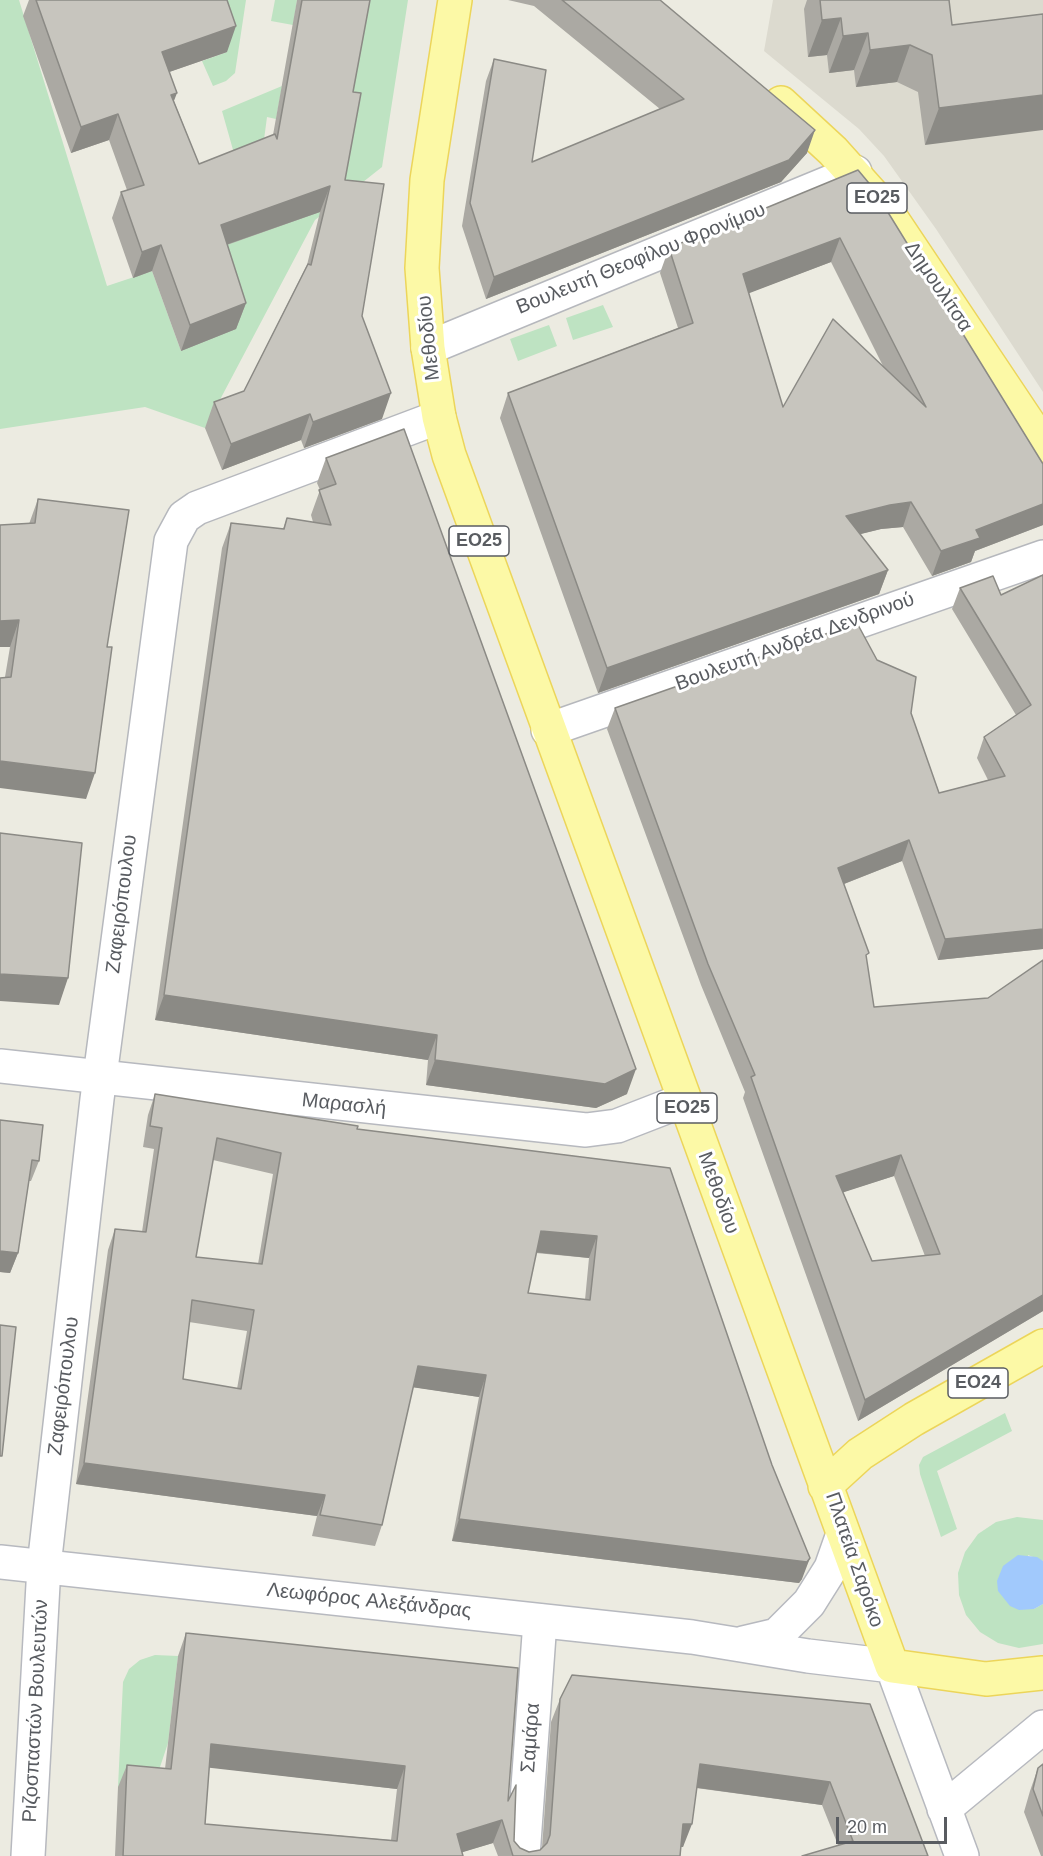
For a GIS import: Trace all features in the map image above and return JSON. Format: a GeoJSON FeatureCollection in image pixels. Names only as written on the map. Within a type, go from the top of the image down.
{"type":"FeatureCollection","features":[{"type":"Feature","properties":{"kind":"main road","name":"Μεθοδίου"},"geometry":{"type":"LineString","coordinates":[[455,0],[425,201],[422,268],[428,348],[439,417],[449,455],[523,663],[825,1486]]}},
{"type":"Feature","properties":{"kind":"main road","name":"Δημουλίτσα"},"geometry":{"type":"LineString","coordinates":[[758,85],[799,118],[855,172],[899,227],[1043,445]]}},
{"type":"Feature","properties":{"kind":"main road","name":"Πλατεία Σαρόκο"},"geometry":{"type":"LineString","coordinates":[[892,1666],[825,1486],[860,1454],[914,1419],[1043,1346]]}},
{"type":"Feature","properties":{"kind":"main road"},"geometry":{"type":"LineString","coordinates":[[892,1666],[986,1679],[1043,1674]]}},
{"type":"Feature","properties":{"kind":"street","name":"Βουλευτή Θεοφίλου Φρονίμου"},"geometry":{"type":"LineString","coordinates":[[428,348],[855,172]]}},
{"type":"Feature","properties":{"kind":"street","name":"Ζαφειρόπουλου"},"geometry":{"type":"LineString","coordinates":[[44,1566],[100,1077],[168,552],[176,529],[190,512],[439,417]]}},
{"type":"Feature","properties":{"kind":"street","name":"Βουλευτή Ανδρέα Δενδρινού"},"geometry":{"type":"LineString","coordinates":[[548,730],[1043,556]]}},
{"type":"Feature","properties":{"kind":"street","name":"Μαρασλή"},"geometry":{"type":"LineString","coordinates":[[0,1066],[586,1130],[617,1126],[684,1100]]}},
{"type":"Feature","properties":{"kind":"street","name":"Λεωφόρος Αλεξάνδρας"},"geometry":{"type":"LineString","coordinates":[[738,1644],[777,1635],[809,1604],[831,1568],[843,1534]]}},
{"type":"Feature","properties":{"kind":"street","name":"Λεωφόρος Αλεξάνδρας"},"geometry":{"type":"LineString","coordinates":[[0,1562],[540,1620],[738,1644],[808,1656],[892,1666]]}},
{"type":"Feature","properties":{"kind":"street","name":"Ριζοσπαστών Βουλευτών"},"geometry":{"type":"LineString","coordinates":[[28,1856],[44,1566]]}},
{"type":"Feature","properties":{"kind":"street","name":"Σαμάρα"},"geometry":{"type":"LineString","coordinates":[[523,1856],[540,1620]]}},
{"type":"Feature","properties":{"kind":"street"},"geometry":{"type":"LineString","coordinates":[[892,1666],[962,1856]]}},
{"type":"Feature","properties":{"kind":"street"},"geometry":{"type":"LineString","coordinates":[[944,1809],[1043,1727]]}},
{"type":"Feature","properties":{"kind":"street"},"geometry":{"type":"LineString","coordinates":[[508,1856],[514,1856]]}},
{"type":"Feature","properties":{"kind":"shaded area"},"geometry":{"type":"Polygon","coordinates":[[[773,0],[1043,0],[1043,392],[936,229],[884,156],[859,129],[764,51],[773,0]]]}},
{"type":"Feature","properties":{"kind":"green space"},"geometry":{"type":"Polygon","coordinates":[[[0,0],[19,0],[107,286],[152,271],[181,351],[211,250],[239,171],[222,111],[282,86],[276,119],[267,117],[258,185],[343,118],[365,0],[408,0],[382,167],[315,220],[205,428],[145,407],[0,429],[0,0]]]}},
{"type":"Feature","properties":{"kind":"green space"},"geometry":{"type":"Polygon","coordinates":[[[209,0],[246,0],[235,73],[226,81],[213,86],[202,61],[227,52],[209,0]]]}},
{"type":"Feature","properties":{"kind":"green space"},"geometry":{"type":"Polygon","coordinates":[[[275,0],[297,0],[293,25],[271,21],[275,0]]]}},
{"type":"Feature","properties":{"kind":"green space"},"geometry":{"type":"Polygon","coordinates":[[[603,305],[613,327],[573,340],[566,318],[603,305]]]}},
{"type":"Feature","properties":{"kind":"green space"},"geometry":{"type":"Polygon","coordinates":[[[549,325],[557,346],[518,361],[510,339],[549,325]]]}},
{"type":"Feature","properties":{"kind":"green space"},"geometry":{"type":"Polygon","coordinates":[[[1005,1413],[1012,1431],[937,1471],[957,1529],[941,1537],[920,1474],[919,1465],[923,1457],[1005,1413]]]}},
{"type":"Feature","properties":{"kind":"green space"},"geometry":{"type":"Polygon","coordinates":[[[1017,1517],[1043,1520],[1043,1561],[1028,1555],[1034,1609],[1043,1604],[1043,1644],[1019,1648],[998,1643],[980,1632],[966,1615],[959,1595],[958,1573],[965,1552],[978,1534],[996,1522],[1017,1517]]]}},
{"type":"Feature","properties":{"kind":"green space"},"geometry":{"type":"Polygon","coordinates":[[[155,1655],[178,1656],[168,1743],[152,1791],[118,1787],[123,1682],[129,1669],[140,1660],[155,1655]]]}},
{"type":"Feature","properties":{"kind":"water"},"geometry":{"type":"Polygon","coordinates":[[[1018,1555],[1037,1557],[1043,1561],[1043,1604],[1034,1609],[1019,1610],[1010,1606],[998,1591],[997,1581],[1003,1566],[1018,1555]]]}},
{"type":"Feature","properties":{"kind":"building"},"geometry":{"type":"Polygon","coordinates":[[[36,0],[227,0],[236,26],[162,52],[177,93],[171,95],[199,164],[275,134],[277,139],[302,0],[370,0],[353,92],[361,93],[345,180],[384,184],[362,316],[391,393],[313,422],[310,414],[231,444],[214,402],[244,391],[308,264],[311,265],[330,186],[221,225],[246,303],[190,325],[161,245],[142,252],[121,192],[144,185],[118,114],[81,127],[36,0]]]}},
{"type":"Feature","properties":{"kind":"building"},"geometry":{"type":"Polygon","coordinates":[[[562,0],[660,0],[815,130],[789,160],[494,277],[470,203],[494,59],[546,70],[532,162],[684,99],[562,0]]]}},
{"type":"Feature","properties":{"kind":"building"},"geometry":{"type":"Polygon","coordinates":[[[820,0],[949,0],[952,25],[1043,14],[1043,95],[939,108],[932,55],[910,45],[870,50],[868,33],[843,36],[841,18],[822,20],[820,0]]]}},
{"type":"Feature","properties":{"kind":"building"},"geometry":{"type":"Polygon","coordinates":[[[858,170],[873,188],[1043,464],[1043,504],[976,530],[980,538],[941,551],[911,502],[846,516],[888,570],[607,668],[508,393],[693,323],[669,248],[858,170]],[[840,238],[743,274],[783,407],[833,319],[926,407],[840,238]]]}},
{"type":"Feature","properties":{"kind":"building"},"geometry":{"type":"Polygon","coordinates":[[[404,429],[636,1069],[605,1084],[435,1060],[437,1035],[164,995],[231,523],[284,529],[287,518],[331,525],[319,490],[336,484],[326,458],[404,429]]]}},
{"type":"Feature","properties":{"kind":"building"},"geometry":{"type":"Polygon","coordinates":[[[38,499],[129,510],[107,647],[112,647],[95,773],[0,761],[0,678],[11,677],[19,620],[0,621],[0,525],[35,523],[38,499]]]}},
{"type":"Feature","properties":{"kind":"building"},"geometry":{"type":"Polygon","coordinates":[[[1043,575],[1043,929],[945,939],[909,840],[838,868],[869,953],[866,955],[874,1007],[988,998],[1043,960],[1043,1295],[865,1400],[751,1077],[755,1075],[708,964],[615,708],[857,623],[877,660],[916,677],[911,713],[939,793],[1005,776],[984,737],[1031,705],[960,588],[993,576],[1001,595],[1043,575]],[[901,1155],[836,1176],[872,1261],[940,1254],[901,1155]]]}},
{"type":"Feature","properties":{"kind":"building"},"geometry":{"type":"Polygon","coordinates":[[[0,833],[82,843],[68,978],[0,974],[0,833]]]}},
{"type":"Feature","properties":{"kind":"building"},"geometry":{"type":"Polygon","coordinates":[[[155,1094],[358,1126],[357,1129],[670,1168],[772,1465],[810,1558],[807,1562],[459,1519],[486,1375],[418,1366],[382,1525],[320,1515],[325,1495],[84,1463],[115,1229],[146,1232],[162,1128],[150,1126],[155,1094]],[[217,1138],[196,1257],[262,1264],[281,1153],[217,1138]],[[541,1231],[528,1293],[590,1300],[597,1236],[541,1231]],[[192,1300],[183,1379],[241,1389],[254,1310],[192,1300]]]}},
{"type":"Feature","properties":{"kind":"building"},"geometry":{"type":"Polygon","coordinates":[[[0,1120],[43,1125],[39,1161],[32,1160],[18,1253],[0,1251],[0,1120]]]}},
{"type":"Feature","properties":{"kind":"building"},"geometry":{"type":"Polygon","coordinates":[[[0,1325],[16,1327],[2,1456],[0,1456],[0,1325]]]}},
{"type":"Feature","properties":{"kind":"building"},"geometry":{"type":"Polygon","coordinates":[[[186,1633],[518,1668],[508,1801],[516,1785],[514,1841],[520,1848],[529,1852],[540,1850],[547,1843],[550,1835],[560,1699],[572,1675],[870,1704],[928,1856],[802,1856],[853,1841],[830,1782],[700,1764],[692,1824],[683,1824],[680,1856],[513,1856],[502,1820],[457,1834],[463,1856],[123,1856],[127,1765],[171,1769],[186,1633]],[[211,1744],[205,1824],[397,1841],[405,1766],[211,1744]]]}},
{"type":"Feature","properties":{"kind":"building"},"geometry":{"type":"Polygon","coordinates":[[[1043,1764],[1043,1816],[1033,1789],[1038,1768],[1043,1764]]]}}]}
